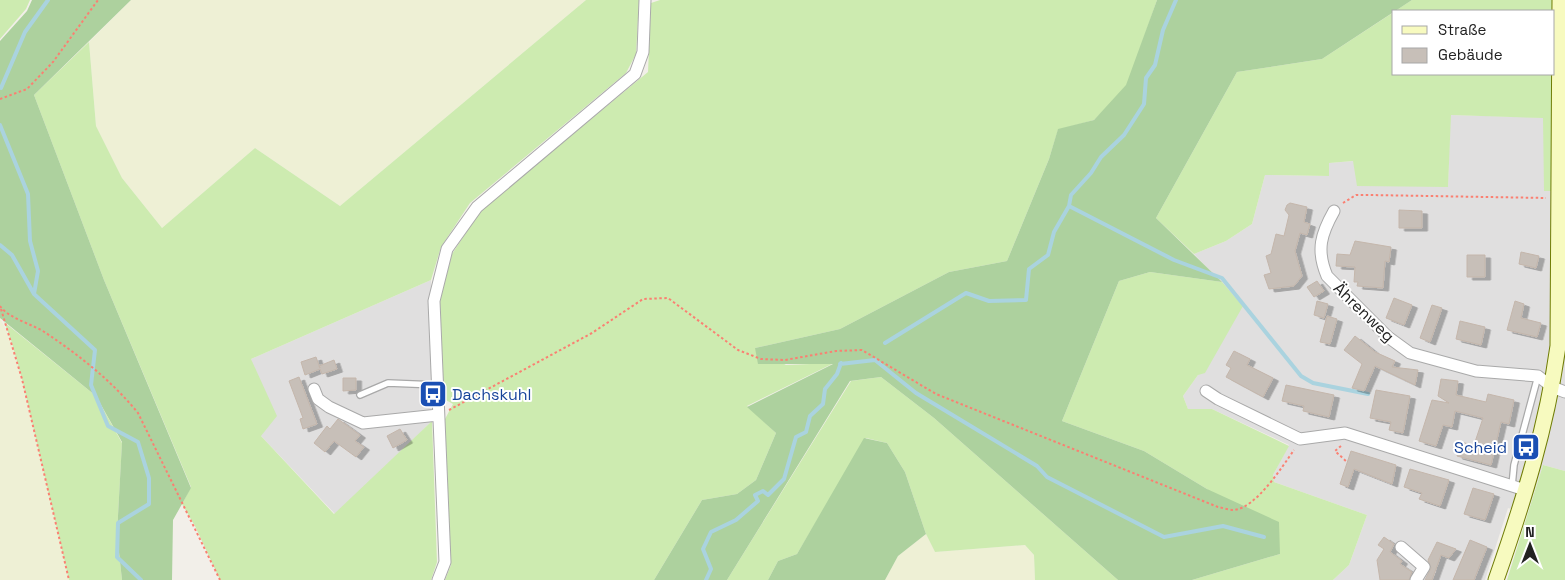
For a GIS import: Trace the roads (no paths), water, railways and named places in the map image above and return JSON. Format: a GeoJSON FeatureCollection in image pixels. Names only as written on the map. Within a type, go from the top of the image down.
{"type":"FeatureCollection","features":[{"type":"Feature","properties":{"kind":"main road"},"geometry":{"type":"LineString","coordinates":[[1496,580],[1519,488],[1538,450],[1559,390],[1559,198],[1563,84],[1560,0]]}},
{"type":"Feature","properties":{"kind":"street"},"geometry":{"type":"LineString","coordinates":[[438,580],[445,562],[434,301],[447,250],[477,207],[635,74],[643,52],[645,0]]}},
{"type":"Feature","properties":{"kind":"street","name":"Ährenweg"},"geometry":{"type":"LineString","coordinates":[[1334,211],[1322,232],[1322,262],[1327,276],[1388,337],[1410,353],[1476,370],[1538,376]]}},
{"type":"Feature","properties":{"kind":"street"},"geometry":{"type":"LineString","coordinates":[[1538,376],[1559,390]]}},
{"type":"Feature","properties":{"kind":"street"},"geometry":{"type":"LineString","coordinates":[[314,389],[318,399],[363,422],[438,415]]}},
{"type":"Feature","properties":{"kind":"street"},"geometry":{"type":"LineString","coordinates":[[1206,391],[1226,403],[1300,439],[1335,433],[1361,438],[1519,488]]}},
{"type":"Feature","properties":{"kind":"street"},"geometry":{"type":"LineString","coordinates":[[1401,547],[1424,567],[1416,580]]}},
{"type":"Feature","properties":{"kind":"lane"},"geometry":{"type":"LineString","coordinates":[[1519,488],[1514,465],[1538,376]]}},
{"type":"Feature","properties":{"kind":"lane"},"geometry":{"type":"LineString","coordinates":[[360,395],[388,383],[437,385]]}},
{"type":"Feature","properties":{"kind":"waterway"},"geometry":{"type":"LineString","coordinates":[[1,88],[25,32],[48,0]]}},
{"type":"Feature","properties":{"kind":"waterway"},"geometry":{"type":"LineString","coordinates":[[885,343],[966,293],[989,301],[1026,300],[1029,269],[1048,255],[1054,232],[1069,206],[1071,195],[1091,173],[1101,157],[1124,135],[1144,104],[1146,78],[1155,65],[1163,30],[1176,0]]}},
{"type":"Feature","properties":{"kind":"waterway"},"geometry":{"type":"LineString","coordinates":[[0,125],[28,194],[30,241],[38,271],[34,294],[95,350],[91,385],[108,426],[138,442],[149,478],[149,504],[118,523],[117,557],[141,580]]}},
{"type":"Feature","properties":{"kind":"waterway"},"geometry":{"type":"LineString","coordinates":[[1069,206],[1174,260],[1222,278],[1301,376],[1313,383],[1368,394]]}},
{"type":"Feature","properties":{"kind":"waterway"},"geometry":{"type":"LineString","coordinates":[[0,245],[12,255],[34,294]]}},
{"type":"Feature","properties":{"kind":"waterway"},"geometry":{"type":"LineString","coordinates":[[840,364],[875,360],[916,393],[1037,466],[1047,477],[1164,537],[1223,526],[1264,537]]}},
{"type":"Feature","properties":{"kind":"waterway"},"geometry":{"type":"LineString","coordinates":[[706,580],[711,569],[703,549],[711,532],[736,520],[758,501],[755,495],[763,491],[768,495],[784,479],[796,437],[806,432],[810,416],[823,404],[825,389],[837,374],[841,363]]}},
{"type":"Feature","properties":{"kind":"place","name":"Dachskuhl"},"geometry":{"type":"Point","coordinates":[433,394]}},
{"type":"Feature","properties":{"kind":"place","name":"Scheid"},"geometry":{"type":"Point","coordinates":[1526,447]}}]}
